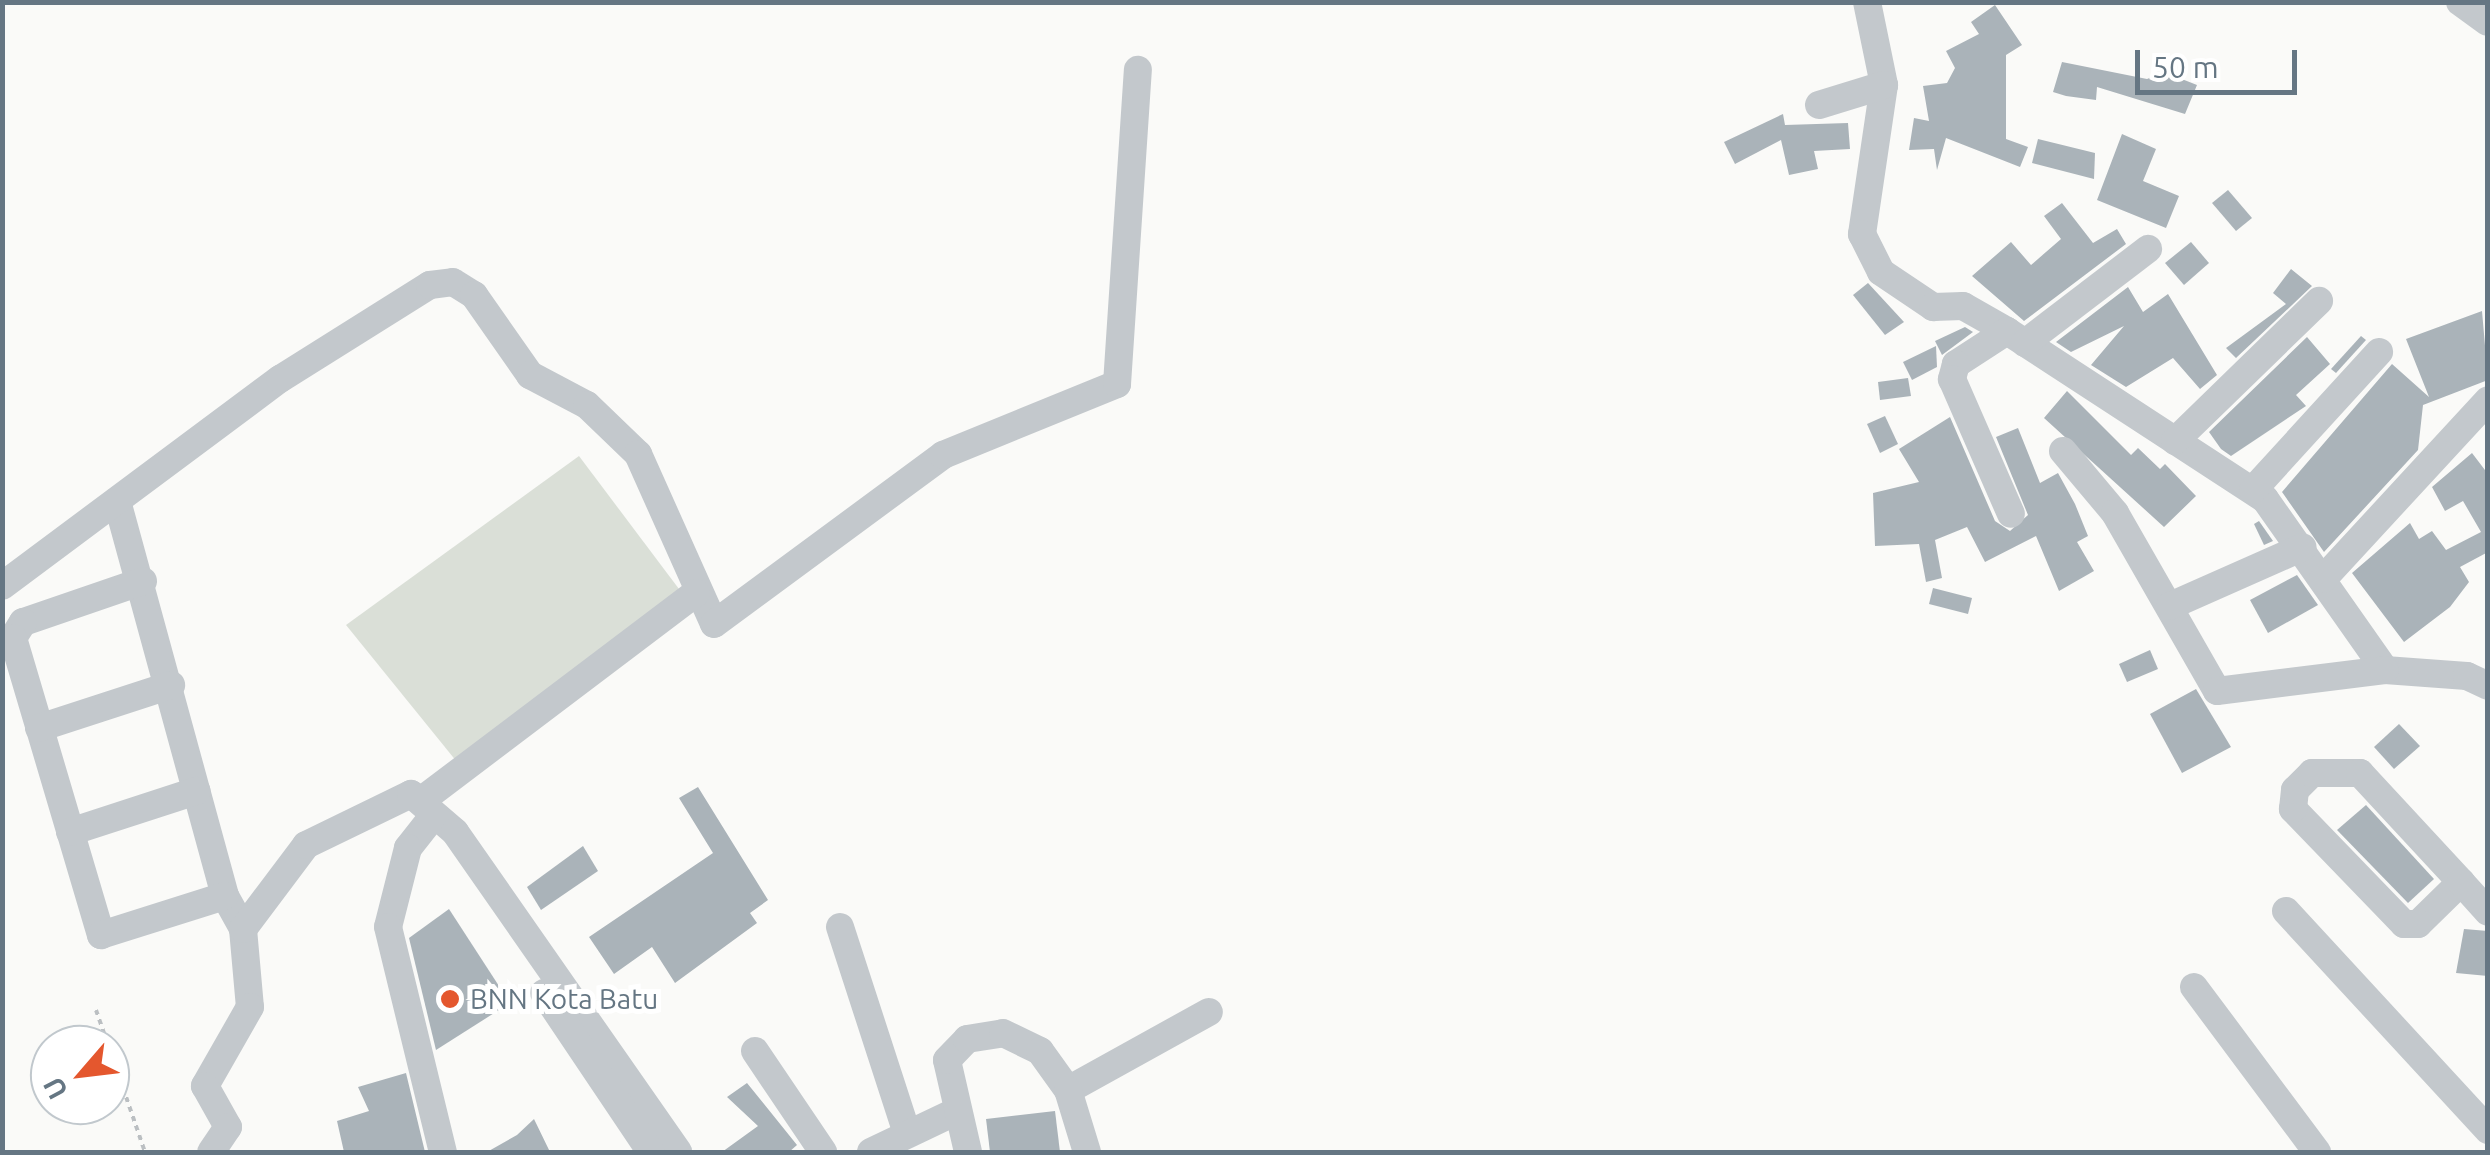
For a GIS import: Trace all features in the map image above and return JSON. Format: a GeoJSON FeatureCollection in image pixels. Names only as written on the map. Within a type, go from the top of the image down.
{"type":"FeatureCollection","features":[{"type":"Feature","properties":{"kind":"street"},"geometry":{"type":"LineString","coordinates":[[1867,2],[1884,84],[1865,248],[1881,272],[1933,307],[1963,306],[2254,490],[2304,548],[2385,670]]}},
{"type":"Feature","properties":{"kind":"street"},"geometry":{"type":"LineString","coordinates":[[2460,2],[2488,22]]}},
{"type":"Feature","properties":{"kind":"street"},"geometry":{"type":"LineString","coordinates":[[2,586],[280,379],[430,285],[453,282],[474,295],[530,376],[587,405],[638,454],[701,603],[714,624],[943,455],[1116,384],[1138,70]]}},
{"type":"Feature","properties":{"kind":"street"},"geometry":{"type":"LineString","coordinates":[[1819,105],[1884,84]]}},
{"type":"Feature","properties":{"kind":"street"},"geometry":{"type":"LineString","coordinates":[[2011,514],[1952,379],[1956,364],[2016,337],[2148,249]]}},
{"type":"Feature","properties":{"kind":"street"},"geometry":{"type":"LineString","coordinates":[[2175,441],[2319,301]]}},
{"type":"Feature","properties":{"kind":"street"},"geometry":{"type":"LineString","coordinates":[[2254,490],[2379,352]]}},
{"type":"Feature","properties":{"kind":"street"},"geometry":{"type":"LineString","coordinates":[[2322,579],[2488,400]]}},
{"type":"Feature","properties":{"kind":"street"},"geometry":{"type":"LineString","coordinates":[[2063,452],[2115,513],[2217,692],[2385,670],[2467,676],[2488,686]]}},
{"type":"Feature","properties":{"kind":"street"},"geometry":{"type":"LineString","coordinates":[[117,500],[143,582],[225,896],[242,929],[250,1007],[205,1086],[228,1127],[211,1152]]}},
{"type":"Feature","properties":{"kind":"street"},"geometry":{"type":"LineString","coordinates":[[2170,606],[2304,548]]}},
{"type":"Feature","properties":{"kind":"street"},"geometry":{"type":"LineString","coordinates":[[143,582],[17,629],[39,728],[101,936],[225,896]]}},
{"type":"Feature","properties":{"kind":"street"},"geometry":{"type":"LineString","coordinates":[[443,1152],[388,926],[408,848],[431,811],[701,603]]}},
{"type":"Feature","properties":{"kind":"street"},"geometry":{"type":"LineString","coordinates":[[39,728],[170,686]]}},
{"type":"Feature","properties":{"kind":"street"},"geometry":{"type":"LineString","coordinates":[[2462,882],[2418,924],[2404,924],[2293,809],[2294,790],[2312,773],[2354,770],[2462,882],[2488,912]]}},
{"type":"Feature","properties":{"kind":"street"},"geometry":{"type":"LineString","coordinates":[[70,832],[196,791]]}},
{"type":"Feature","properties":{"kind":"street"},"geometry":{"type":"LineString","coordinates":[[242,929],[306,845],[403,794],[431,811],[678,1152]]}},
{"type":"Feature","properties":{"kind":"street"},"geometry":{"type":"LineString","coordinates":[[431,811],[442,841],[652,1152]]}},
{"type":"Feature","properties":{"kind":"street"},"geometry":{"type":"LineString","coordinates":[[2286,911],[2488,1130]]}},
{"type":"Feature","properties":{"kind":"street"},"geometry":{"type":"LineString","coordinates":[[840,927],[906,1130]]}},
{"type":"Feature","properties":{"kind":"street"},"geometry":{"type":"LineString","coordinates":[[2194,987],[2317,1152]]}},
{"type":"Feature","properties":{"kind":"street"},"geometry":{"type":"LineString","coordinates":[[1068,1090],[1209,1012]]}},
{"type":"Feature","properties":{"kind":"street"},"geometry":{"type":"LineString","coordinates":[[968,1152],[947,1060],[953,1048],[986,1035],[1022,1038],[1068,1090],[1087,1152]]}},
{"type":"Feature","properties":{"kind":"street"},"geometry":{"type":"LineString","coordinates":[[755,1051],[823,1152]]}},
{"type":"Feature","properties":{"kind":"street"},"geometry":{"type":"LineString","coordinates":[[872,1152],[906,1130],[957,1111]]}},
{"type":"Feature","properties":{"kind":"path"},"geometry":{"type":"LineString","coordinates":[[96,1010],[101,1025]]}},
{"type":"Feature","properties":{"kind":"path"},"geometry":{"type":"LineString","coordinates":[[130,1109],[145,1152]]}},
{"type":"Feature","properties":{"kind":"shaded area"},"geometry":{"type":"Polygon","coordinates":[[[579,456],[682,593],[457,762],[346,625],[579,456]]]}},
{"type":"Feature","properties":{"kind":"building"},"geometry":{"type":"Polygon","coordinates":[[[1995,5],[2022,45],[2006,55],[2006,139],[2028,147],[2020,167],[1946,138],[1937,170],[1934,149],[1909,150],[1914,118],[1929,121],[1923,86],[1947,83],[1955,68],[1946,51],[1979,34],[1971,22],[1995,5]]]}},
{"type":"Feature","properties":{"kind":"building"},"geometry":{"type":"Polygon","coordinates":[[[2062,62],[2147,79],[2164,72],[2197,85],[2185,114],[2097,87],[2096,100],[2066,96],[2053,92],[2062,62]]]}},
{"type":"Feature","properties":{"kind":"building"},"geometry":{"type":"Polygon","coordinates":[[[1783,114],[1785,125],[1848,123],[1850,149],[1814,151],[1818,169],[1789,175],[1781,140],[1735,164],[1724,142],[1783,114]]]}},
{"type":"Feature","properties":{"kind":"building"},"geometry":{"type":"Polygon","coordinates":[[[2122,134],[2156,149],[2143,181],[2179,196],[2166,228],[2097,200],[2122,134]]]}},
{"type":"Feature","properties":{"kind":"building"},"geometry":{"type":"Polygon","coordinates":[[[2038,139],[2095,153],[2094,179],[2032,163],[2038,139]]]}},
{"type":"Feature","properties":{"kind":"building"},"geometry":{"type":"Polygon","coordinates":[[[2228,190],[2252,218],[2236,231],[2212,203],[2228,190]]]}},
{"type":"Feature","properties":{"kind":"building"},"geometry":{"type":"Polygon","coordinates":[[[2062,203],[2093,243],[2117,229],[2126,244],[2024,321],[1972,276],[2011,242],[2031,265],[2061,239],[2044,216],[2062,203]]]}},
{"type":"Feature","properties":{"kind":"building"},"geometry":{"type":"Polygon","coordinates":[[[2191,242],[2209,263],[2184,285],[2165,263],[2191,242]]]}},
{"type":"Feature","properties":{"kind":"building"},"geometry":{"type":"Polygon","coordinates":[[[2291,269],[2312,286],[2236,358],[2226,348],[2286,304],[2273,293],[2291,269]]]}},
{"type":"Feature","properties":{"kind":"building"},"geometry":{"type":"Polygon","coordinates":[[[1868,283],[1904,322],[1885,335],[1853,295],[1868,283]]]}},
{"type":"Feature","properties":{"kind":"building"},"geometry":{"type":"Polygon","coordinates":[[[2128,287],[2143,312],[2168,294],[2217,375],[2200,389],[2173,358],[2126,387],[2091,365],[2124,326],[2071,352],[2056,342],[2128,287]]]}},
{"type":"Feature","properties":{"kind":"building"},"geometry":{"type":"Polygon","coordinates":[[[2482,311],[2488,380],[2423,405],[2418,450],[2324,552],[2282,492],[2392,364],[2429,397],[2406,339],[2482,311]]]}},
{"type":"Feature","properties":{"kind":"building"},"geometry":{"type":"Polygon","coordinates":[[[1965,327],[1973,332],[1942,355],[1935,341],[1965,327]]]}},
{"type":"Feature","properties":{"kind":"building"},"geometry":{"type":"Polygon","coordinates":[[[2361,336],[2366,340],[2336,373],[2331,369],[2361,336]]]}},
{"type":"Feature","properties":{"kind":"building"},"geometry":{"type":"Polygon","coordinates":[[[2307,337],[2330,364],[2296,395],[2306,406],[2231,456],[2221,449],[2209,432],[2307,337]]]}},
{"type":"Feature","properties":{"kind":"building"},"geometry":{"type":"Polygon","coordinates":[[[1936,346],[1937,367],[1912,380],[1903,362],[1936,346]]]}},
{"type":"Feature","properties":{"kind":"building"},"geometry":{"type":"Polygon","coordinates":[[[1908,378],[1911,396],[1880,400],[1878,382],[1908,378]]]}},
{"type":"Feature","properties":{"kind":"building"},"geometry":{"type":"Polygon","coordinates":[[[2067,391],[2131,455],[2138,448],[2160,469],[2165,464],[2196,496],[2164,527],[2044,418],[2067,391]]]}},
{"type":"Feature","properties":{"kind":"building"},"geometry":{"type":"Polygon","coordinates":[[[1885,416],[1898,444],[1880,453],[1867,424],[1885,416]]]}},
{"type":"Feature","properties":{"kind":"building"},"geometry":{"type":"Polygon","coordinates":[[[1950,417],[1995,521],[2010,531],[2028,515],[1996,437],[2018,428],[2040,483],[2058,473],[2075,504],[2088,536],[2077,542],[2094,571],[2059,591],[2036,536],[1985,562],[1967,527],[1935,540],[1942,578],[1926,582],[1919,544],[1875,546],[1873,493],[1919,482],[1899,449],[1950,417]]]}},
{"type":"Feature","properties":{"kind":"building"},"geometry":{"type":"Polygon","coordinates":[[[2472,453],[2488,474],[2488,552],[2460,567],[2469,582],[2450,607],[2404,642],[2352,573],[2410,523],[2419,539],[2432,531],[2446,550],[2481,532],[2463,501],[2445,511],[2432,487],[2472,453]]]}},
{"type":"Feature","properties":{"kind":"building"},"geometry":{"type":"Polygon","coordinates":[[[2259,521],[2273,541],[2264,545],[2254,524],[2259,521]]]}},
{"type":"Feature","properties":{"kind":"building"},"geometry":{"type":"Polygon","coordinates":[[[2297,575],[2318,605],[2268,633],[2250,600],[2297,575]]]}},
{"type":"Feature","properties":{"kind":"building"},"geometry":{"type":"Polygon","coordinates":[[[1933,588],[1972,598],[1968,614],[1929,604],[1933,588]]]}},
{"type":"Feature","properties":{"kind":"building"},"geometry":{"type":"Polygon","coordinates":[[[2150,650],[2158,669],[2127,682],[2119,664],[2150,650]]]}},
{"type":"Feature","properties":{"kind":"building"},"geometry":{"type":"Polygon","coordinates":[[[2196,689],[2231,747],[2182,773],[2150,714],[2196,689]]]}},
{"type":"Feature","properties":{"kind":"building"},"geometry":{"type":"Polygon","coordinates":[[[2399,724],[2420,746],[2394,769],[2374,747],[2399,724]]]}},
{"type":"Feature","properties":{"kind":"building"},"geometry":{"type":"Polygon","coordinates":[[[698,787],[768,900],[750,913],[757,923],[675,983],[652,947],[614,974],[589,937],[713,853],[679,798],[698,787]]]}},
{"type":"Feature","properties":{"kind":"building"},"geometry":{"type":"Polygon","coordinates":[[[2366,805],[2434,879],[2408,903],[2337,830],[2366,805]]]}},
{"type":"Feature","properties":{"kind":"building"},"geometry":{"type":"Polygon","coordinates":[[[583,846],[598,871],[541,910],[527,887],[583,846]]]}},
{"type":"Feature","properties":{"kind":"building"},"geometry":{"type":"Polygon","coordinates":[[[449,909],[510,1003],[436,1050],[409,938],[449,909]]]}},
{"type":"Feature","properties":{"kind":"building"},"geometry":{"type":"Polygon","coordinates":[[[2464,929],[2488,931],[2488,976],[2456,973],[2464,929]]]}},
{"type":"Feature","properties":{"kind":"building"},"geometry":{"type":"Polygon","coordinates":[[[406,1073],[425,1152],[344,1152],[337,1121],[369,1111],[358,1087],[406,1073]]]}},
{"type":"Feature","properties":{"kind":"building"},"geometry":{"type":"Polygon","coordinates":[[[747,1083],[797,1145],[789,1152],[722,1152],[758,1126],[727,1097],[747,1083]]]}},
{"type":"Feature","properties":{"kind":"building"},"geometry":{"type":"Polygon","coordinates":[[[1055,1111],[1060,1152],[990,1152],[986,1119],[1055,1111]]]}},
{"type":"Feature","properties":{"kind":"building"},"geometry":{"type":"Polygon","coordinates":[[[534,1119],[550,1152],[487,1152],[517,1135],[534,1119]]]}},
{"type":"Feature","properties":{"kind":"place","name":"BNN Kota Batu"},"geometry":{"type":"Point","coordinates":[450,999]}}]}
